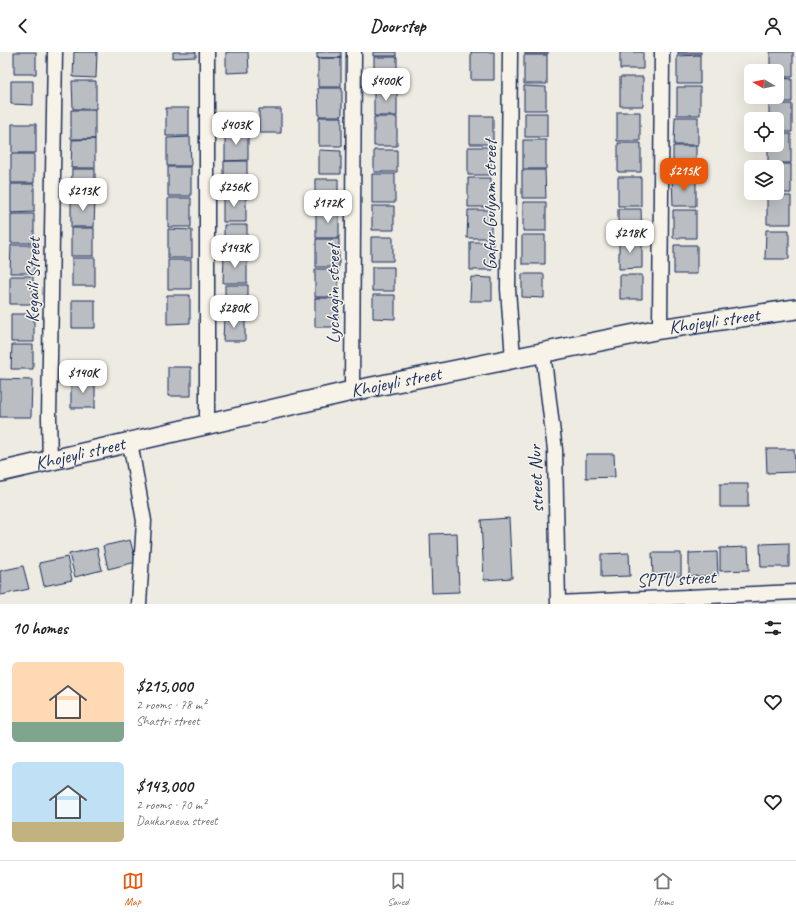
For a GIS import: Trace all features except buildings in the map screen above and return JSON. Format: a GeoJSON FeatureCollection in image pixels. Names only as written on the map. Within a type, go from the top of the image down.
{"type":"FeatureCollection","features":[{"type":"Feature","properties":{"kind":"street","name":"Kegaili Street"},"geometry":{"type":"LineString","coordinates":[[50,460],[49,418],[56,52]]}},
{"type":"Feature","properties":{"kind":"street"},"geometry":{"type":"LineString","coordinates":[[207,52],[207,424]]}},
{"type":"Feature","properties":{"kind":"street","name":"Lychagin street"},"geometry":{"type":"LineString","coordinates":[[352,391],[354,52]]}},
{"type":"Feature","properties":{"kind":"street","name":"Gafur Gulyam street"},"geometry":{"type":"LineString","coordinates":[[510,52],[508,289],[513,359]]}},
{"type":"Feature","properties":{"kind":"street"},"geometry":{"type":"LineString","coordinates":[[660,329],[662,52]]}},
{"type":"Feature","properties":{"kind":"street","name":"Khojeyli street"},"geometry":{"type":"LineString","coordinates":[[0,472],[352,391],[660,329],[796,309]]}},
{"type":"Feature","properties":{"kind":"street","name":"street Nur"},"geometry":{"type":"LineString","coordinates":[[543,352],[555,450],[558,603]]}},
{"type":"Feature","properties":{"kind":"street"},"geometry":{"type":"LineString","coordinates":[[130,442],[144,521],[139,604]]}},
{"type":"Feature","properties":{"kind":"street","name":"SPTU street"},"geometry":{"type":"LineString","coordinates":[[558,603],[796,592]]}}]}
